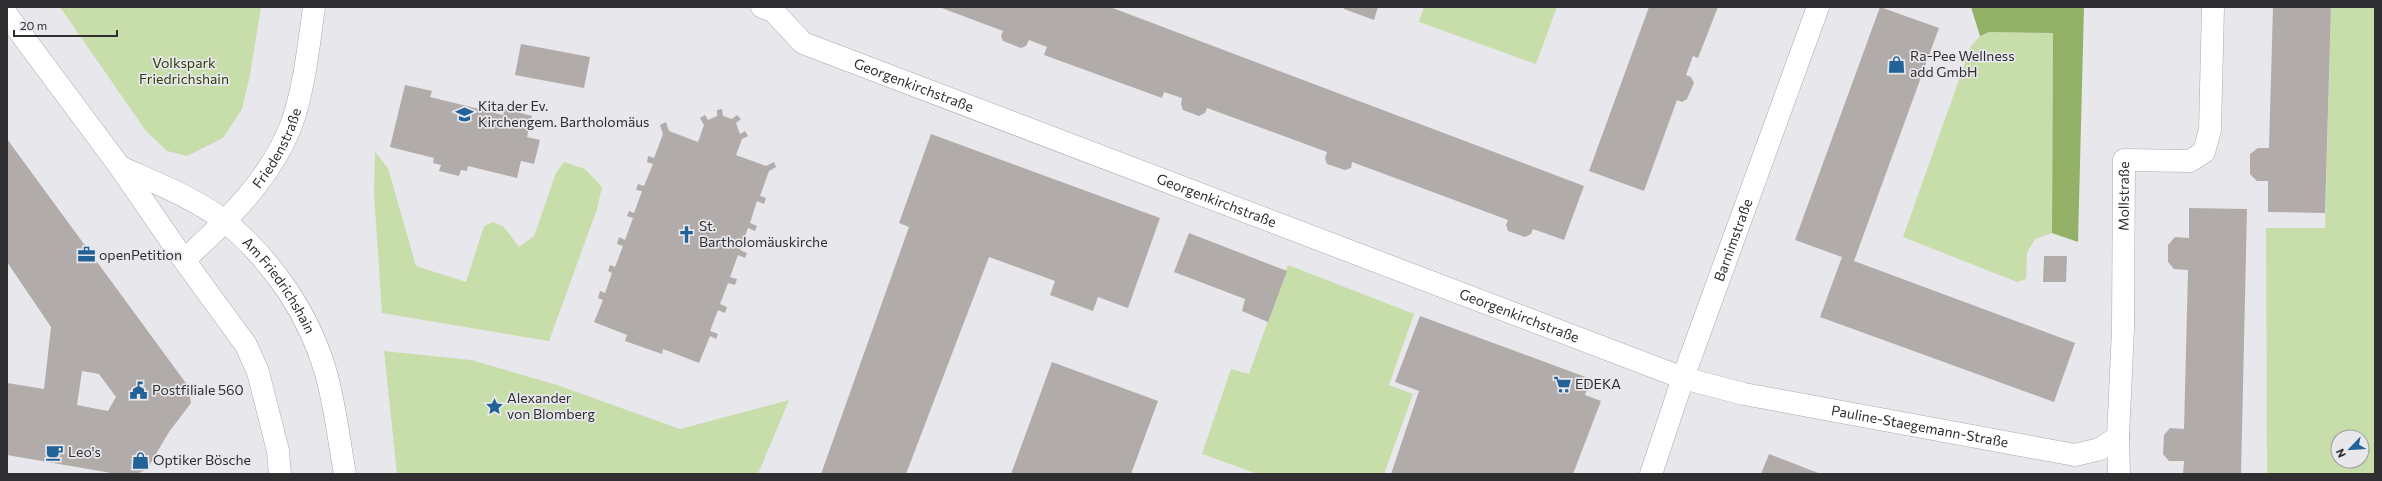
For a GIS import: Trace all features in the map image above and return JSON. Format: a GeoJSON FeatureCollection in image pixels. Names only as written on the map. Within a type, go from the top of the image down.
{"type":"FeatureCollection","features":[{"type":"Feature","properties":{"kind":"street","name":"Friedenstraße"},"geometry":{"type":"LineString","coordinates":[[184,260],[226,222],[275,157],[294,118],[301,88],[314,7]]}},
{"type":"Feature","properties":{"kind":"street","name":"Barnimstraße"},"geometry":{"type":"LineString","coordinates":[[1651,474],[1683,378],[1818,7]]}},
{"type":"Feature","properties":{"kind":"street","name":"Mollstraße"},"geometry":{"type":"LineString","coordinates":[[2118,437],[2123,329],[2124,160],[2190,161],[2204,152],[2210,130],[2213,7]]}},
{"type":"Feature","properties":{"kind":"street","name":"Georgenkirchstraße"},"geometry":{"type":"LineString","coordinates":[[770,8],[803,43],[1683,378]]}},
{"type":"Feature","properties":{"kind":"street","name":"Am Friedrichshain"},"geometry":{"type":"LineString","coordinates":[[7,15],[120,167],[184,260],[206,288],[249,352],[262,386],[278,451],[280,474]]}},
{"type":"Feature","properties":{"kind":"street","name":"Am Friedrichshain"},"geometry":{"type":"LineString","coordinates":[[120,167],[178,193],[226,222],[266,262],[286,288],[303,316],[326,372],[345,474]]}},
{"type":"Feature","properties":{"kind":"street","name":"Pauline-Staegemann-Straße"},"geometry":{"type":"LineString","coordinates":[[1683,378],[1744,394],[2075,455],[2100,449],[2118,437]]}},
{"type":"Feature","properties":{"kind":"street"},"geometry":{"type":"LineString","coordinates":[[2118,437],[2119,474]]}},
{"type":"Feature","properties":{"kind":"green space","name":"Volkspark Friedrichshain"},"geometry":{"type":"Polygon","coordinates":[[[60,7],[261,7],[250,75],[242,109],[223,138],[187,156],[167,151],[146,131],[60,7]]]}},
{"type":"Feature","properties":{"kind":"green space"},"geometry":{"type":"Polygon","coordinates":[[[1424,7],[1557,7],[1536,64],[1419,22],[1424,7]]]}},
{"type":"Feature","properties":{"kind":"green space"},"geometry":{"type":"Polygon","coordinates":[[[1971,7],[2084,7],[2078,242],[2052,233],[2053,33],[1989,32],[1980,36],[1971,7]]]}},
{"type":"Feature","properties":{"kind":"green space"},"geometry":{"type":"Polygon","coordinates":[[[2331,7],[2375,7],[2375,474],[2267,474],[2266,228],[2325,228],[2331,7]]]}},
{"type":"Feature","properties":{"kind":"green space"},"geometry":{"type":"Polygon","coordinates":[[[1989,32],[2053,33],[2052,233],[2035,239],[2027,253],[2026,279],[2017,282],[1903,237],[1971,46],[1980,36],[1989,32]]]}},
{"type":"Feature","properties":{"kind":"green space"},"geometry":{"type":"Polygon","coordinates":[[[375,152],[388,168],[416,266],[466,282],[484,226],[493,222],[504,227],[519,247],[534,236],[556,173],[564,162],[585,169],[602,187],[597,209],[549,341],[382,313],[374,194],[375,152]]]}},
{"type":"Feature","properties":{"kind":"green space"},"geometry":{"type":"Polygon","coordinates":[[[1288,265],[1414,314],[1389,385],[1413,394],[1384,474],[1258,474],[1202,454],[1231,369],[1249,374],[1288,265]]]}},
{"type":"Feature","properties":{"kind":"green space"},"geometry":{"type":"Polygon","coordinates":[[[384,351],[471,360],[557,385],[680,429],[789,400],[758,474],[397,474],[384,351]]]}},
{"type":"Feature","properties":{"kind":"building"},"geometry":{"type":"Polygon","coordinates":[[[939,7],[1110,7],[1584,186],[1564,240],[1533,229],[1531,234],[1525,237],[1508,231],[1506,225],[1508,220],[1352,162],[1351,168],[1345,170],[1327,164],[1325,158],[1327,152],[1207,108],[1205,113],[1199,116],[1183,110],[1181,104],[1182,98],[1164,92],[1162,98],[1044,55],[1047,47],[1029,40],[1026,46],[1021,48],[1003,41],[1001,36],[1003,31],[939,7]]]}},
{"type":"Feature","properties":{"kind":"building"},"geometry":{"type":"Polygon","coordinates":[[[1345,7],[1378,7],[1374,20],[1344,9],[1345,7]]]}},
{"type":"Feature","properties":{"kind":"building"},"geometry":{"type":"Polygon","coordinates":[[[1649,7],[1718,7],[1698,58],[1693,56],[1686,75],[1691,77],[1694,83],[1687,99],[1682,102],[1677,100],[1644,191],[1589,171],[1649,7]]]}},
{"type":"Feature","properties":{"kind":"building"},"geometry":{"type":"Polygon","coordinates":[[[1880,7],[1939,28],[1854,261],[2075,343],[2054,402],[1820,317],[1842,257],[1795,240],[1880,7]]]}},
{"type":"Feature","properties":{"kind":"building"},"geometry":{"type":"Polygon","coordinates":[[[2273,7],[2331,7],[2325,213],[2268,212],[2268,181],[2257,181],[2250,174],[2250,154],[2258,148],[2269,148],[2273,7]]]}},
{"type":"Feature","properties":{"kind":"building"},"geometry":{"type":"Polygon","coordinates":[[[521,44],[590,57],[584,88],[515,75],[521,44]]]}},
{"type":"Feature","properties":{"kind":"building"},"geometry":{"type":"Polygon","coordinates":[[[405,85],[432,91],[430,97],[503,115],[505,109],[532,116],[527,137],[540,140],[534,164],[521,161],[517,178],[468,166],[467,171],[461,170],[459,176],[439,171],[441,165],[433,163],[434,158],[390,147],[405,85]]]}},
{"type":"Feature","properties":{"kind":"building","name":"St. Bartholomäuskirche"},"geometry":{"type":"Polygon","coordinates":[[[722,109],[723,116],[732,119],[737,115],[741,119],[736,123],[740,134],[745,131],[748,136],[742,139],[736,155],[766,166],[774,162],[776,167],[769,171],[760,196],[766,198],[764,204],[757,201],[750,223],[757,226],[755,231],[748,228],[740,250],[747,253],[745,258],[738,255],[730,277],[737,279],[735,285],[728,283],[720,304],[727,307],[725,313],[718,310],[710,331],[718,334],[716,339],[710,336],[699,363],[663,349],[662,354],[625,341],[627,335],[594,322],[603,300],[598,298],[600,291],[605,293],[612,273],[608,271],[610,265],[615,267],[623,246],[617,244],[619,237],[625,240],[633,218],[627,216],[629,211],[634,213],[642,191],[636,190],[638,184],[644,186],[653,164],[647,162],[648,156],[654,158],[663,134],[660,125],[666,122],[669,131],[698,142],[704,125],[700,118],[705,115],[708,120],[717,116],[717,110],[722,109]]]}},
{"type":"Feature","properties":{"kind":"building"},"geometry":{"type":"Polygon","coordinates":[[[931,134],[1160,218],[1128,308],[1098,297],[1093,311],[1050,295],[1055,281],[989,257],[906,474],[821,474],[909,227],[899,223],[931,134]]]}},
{"type":"Feature","properties":{"kind":"building"},"geometry":{"type":"Polygon","coordinates":[[[7,139],[188,386],[191,403],[169,432],[147,469],[137,474],[117,474],[7,455],[7,383],[44,389],[51,327],[7,262],[7,139]],[[82,371],[77,405],[108,411],[116,397],[99,374],[82,371]]]}},
{"type":"Feature","properties":{"kind":"building"},"geometry":{"type":"Polygon","coordinates":[[[2189,208],[2247,209],[2241,474],[2183,474],[2184,461],[2169,461],[2163,454],[2164,435],[2170,428],[2184,429],[2188,270],[2174,269],[2168,262],[2168,245],[2175,237],[2189,238],[2189,208]]]}},
{"type":"Feature","properties":{"kind":"building"},"geometry":{"type":"Polygon","coordinates":[[[1189,233],[1287,271],[1268,322],[1242,311],[1245,299],[1174,272],[1189,233]]]}},
{"type":"Feature","properties":{"kind":"building"},"geometry":{"type":"Polygon","coordinates":[[[2044,256],[2067,256],[2066,282],[2043,282],[2044,256]]]}},
{"type":"Feature","properties":{"kind":"building"},"geometry":{"type":"Polygon","coordinates":[[[1420,316],[1591,379],[1585,395],[1601,401],[1573,474],[1391,474],[1419,391],[1395,382],[1420,316]]]}},
{"type":"Feature","properties":{"kind":"building"},"geometry":{"type":"Polygon","coordinates":[[[1052,362],[1158,401],[1131,474],[1011,474],[1052,362]]]}},
{"type":"Feature","properties":{"kind":"building"},"geometry":{"type":"Polygon","coordinates":[[[1769,454],[1821,474],[1761,474],[1769,454]]]}},
{"type":"Feature","properties":{"kind":"place","name":"Ra-Pee Wellness add GmbH"},"geometry":{"type":"Point","coordinates":[1897,64]}},
{"type":"Feature","properties":{"kind":"place","name":"Kita der Ev. Kirchengem. Bartholomäus"},"geometry":{"type":"Point","coordinates":[465,114]}},
{"type":"Feature","properties":{"kind":"place","name":"St. Bartholomäuskirche"},"geometry":{"type":"Point","coordinates":[686,234]}},
{"type":"Feature","properties":{"kind":"place","name":"openPetition"},"geometry":{"type":"Point","coordinates":[86,255]}},
{"type":"Feature","properties":{"kind":"place","name":"EDEKA"},"geometry":{"type":"Point","coordinates":[1562,384]}},
{"type":"Feature","properties":{"kind":"place","name":"Postfiliale 560"},"geometry":{"type":"Point","coordinates":[139,390]}},
{"type":"Feature","properties":{"kind":"place","name":"Alexander von Blomberg"},"geometry":{"type":"Point","coordinates":[494,406]}},
{"type":"Feature","properties":{"kind":"place","name":"Leo's"},"geometry":{"type":"Point","coordinates":[55,452]}},
{"type":"Feature","properties":{"kind":"place","name":"Optiker Bösche"},"geometry":{"type":"Point","coordinates":[140,460]}}]}
